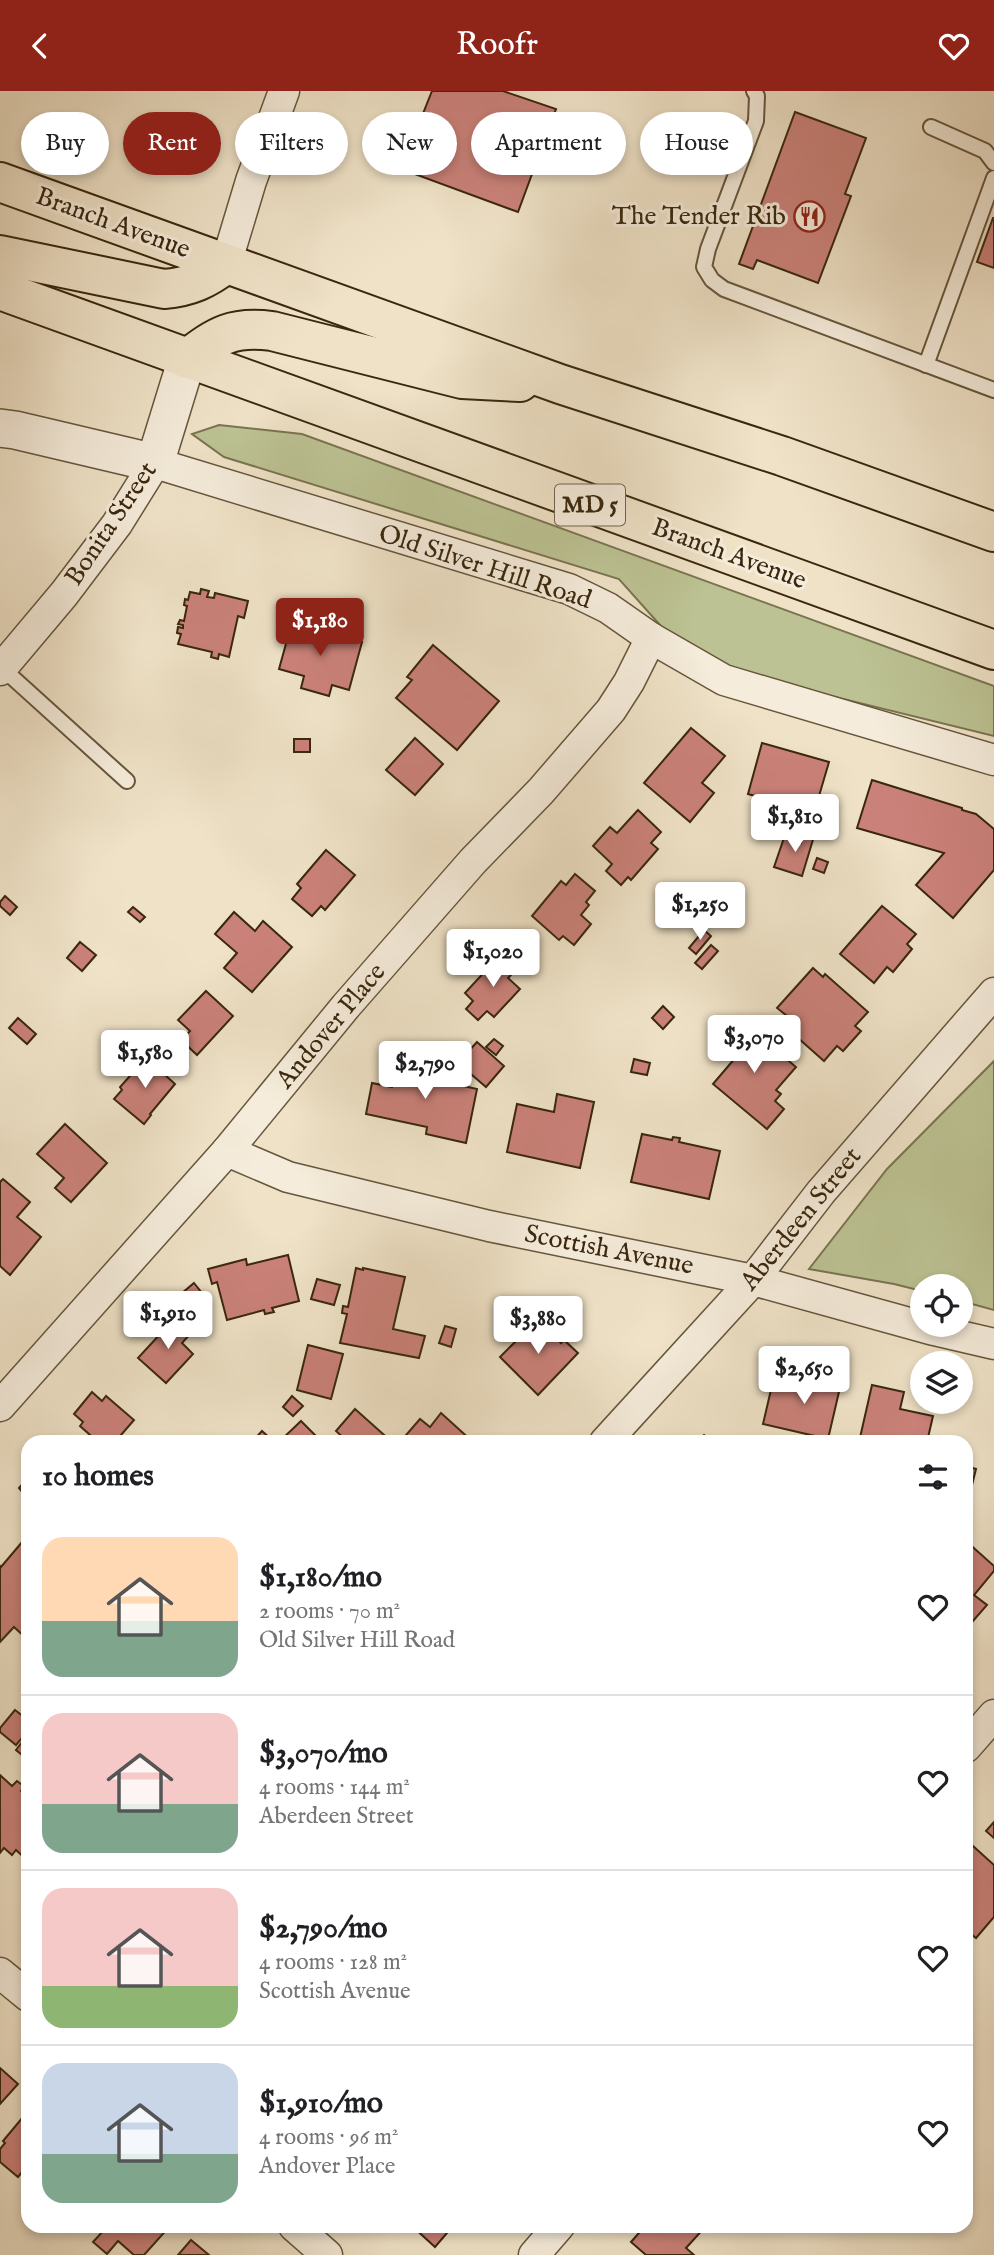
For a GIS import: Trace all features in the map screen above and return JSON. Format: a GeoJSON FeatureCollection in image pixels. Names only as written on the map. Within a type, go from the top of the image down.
{"type":"FeatureCollection","features":[{"type":"Feature","properties":{"kind":"highway","name":"Branch Avenue"},"geometry":{"type":"LineString","coordinates":[[0,181],[560,384],[782,456],[994,532]]}},
{"type":"Feature","properties":{"kind":"highway","name":"Branch Avenue"},"geometry":{"type":"LineString","coordinates":[[0,255],[164,289],[182,288],[197,283],[226,264]]}},
{"type":"Feature","properties":{"kind":"highway","name":"Branch Avenue"},"geometry":{"type":"LineString","coordinates":[[0,291],[994,650]]}},
{"type":"Feature","properties":{"kind":"highway","name":"Branch Avenue"},"geometry":{"type":"LineString","coordinates":[[187,359],[224,333],[255,329],[463,379],[560,384]]}},
{"type":"Feature","properties":{"kind":"street"},"geometry":{"type":"LineString","coordinates":[[226,264],[251,181],[284,91]]}},
{"type":"Feature","properties":{"kind":"street","name":"Bonita Street"},"geometry":{"type":"LineString","coordinates":[[1,669],[64,594],[117,524],[155,463],[187,359]]}},
{"type":"Feature","properties":{"kind":"street","name":"Old Silver Hill Road"},"geometry":{"type":"LineString","coordinates":[[0,428],[155,463],[569,589],[608,608],[651,638],[724,680],[994,760]]}},
{"type":"Feature","properties":{"kind":"street","name":"Andover Place"},"geometry":{"type":"LineString","coordinates":[[0,1406],[227,1151],[338,1016],[473,861],[541,791],[611,710],[629,682],[651,638]]}},
{"type":"Feature","properties":{"kind":"street","name":"Aberdeen Street"},"geometry":{"type":"LineString","coordinates":[[611,1435],[753,1280],[821,1192],[994,993]]}},
{"type":"Feature","properties":{"kind":"street","name":"Scottish Avenue"},"geometry":{"type":"LineString","coordinates":[[227,1151],[288,1177],[315,1184],[489,1226],[753,1280],[994,1344]]}},
{"type":"Feature","properties":{"kind":"street"},"geometry":{"type":"LineString","coordinates":[[973,1739],[994,1715]]}},
{"type":"Feature","properties":{"kind":"street"},"geometry":{"type":"LineString","coordinates":[[0,1973],[21,1990]]}},
{"type":"Feature","properties":{"kind":"street"},"geometry":{"type":"LineString","coordinates":[[302,2233],[327,2255]]}},
{"type":"Feature","properties":{"kind":"street"},"geometry":{"type":"LineString","coordinates":[[534,2255],[553,2233]]}},
{"type":"Feature","properties":{"kind":"lane"},"geometry":{"type":"LineString","coordinates":[[754,91],[757,96],[756,121],[708,249],[704,267],[712,280],[724,289],[994,390]]}},
{"type":"Feature","properties":{"kind":"lane"},"geometry":{"type":"LineString","coordinates":[[931,127],[985,151],[994,163]]}},
{"type":"Feature","properties":{"kind":"lane"},"geometry":{"type":"LineString","coordinates":[[926,365],[994,178]]}},
{"type":"Feature","properties":{"kind":"lane"},"geometry":{"type":"LineString","coordinates":[[1,669],[127,781]]}},
{"type":"Feature","properties":{"kind":"green space"},"geometry":{"type":"Polygon","coordinates":[[[219,425],[302,434],[994,686],[994,736],[693,662],[619,579],[224,457],[192,434],[219,425]]]}},
{"type":"Feature","properties":{"kind":"green space"},"geometry":{"type":"Polygon","coordinates":[[[994,1061],[994,1310],[973,1304],[973,1274],[910,1274],[910,1288],[809,1269],[887,1169],[994,1061]]]}},
{"type":"Feature","properties":{"kind":"building"},"geometry":{"type":"Polygon","coordinates":[[[432,91],[503,91],[556,109],[555,112],[471,112],[471,175],[532,175],[518,212],[417,175],[457,175],[457,112],[424,112],[432,91]]]}},
{"type":"Feature","properties":{"kind":"building"},"geometry":{"type":"Polygon","coordinates":[[[795,112],[866,138],[845,194],[851,196],[818,283],[757,260],[753,269],[739,264],[795,112]]]}},
{"type":"Feature","properties":{"kind":"building"},"geometry":{"type":"Polygon","coordinates":[[[994,218],[994,268],[977,262],[994,218]]]}},
{"type":"Feature","properties":{"kind":"building"},"geometry":{"type":"Polygon","coordinates":[[[201,589],[209,591],[207,597],[214,598],[215,593],[248,601],[244,618],[238,616],[229,657],[219,654],[218,659],[211,657],[212,652],[178,644],[181,634],[177,633],[178,627],[183,628],[183,625],[178,624],[180,620],[184,621],[187,606],[184,605],[185,599],[188,600],[190,592],[200,594],[201,589]]]}},
{"type":"Feature","properties":{"kind":"building"},"geometry":{"type":"Polygon","coordinates":[[[292,622],[362,642],[349,690],[332,685],[329,696],[301,688],[304,676],[279,669],[292,622]]]}},
{"type":"Feature","properties":{"kind":"building"},"geometry":{"type":"Polygon","coordinates":[[[433,645],[499,701],[457,750],[396,698],[412,680],[407,677],[433,645]]]}},
{"type":"Feature","properties":{"kind":"building"},"geometry":{"type":"Polygon","coordinates":[[[691,728],[725,756],[702,783],[714,793],[690,822],[644,783],[691,728]]]}},
{"type":"Feature","properties":{"kind":"building"},"geometry":{"type":"Polygon","coordinates":[[[415,738],[443,764],[415,795],[386,770],[415,738]]]}},
{"type":"Feature","properties":{"kind":"building"},"geometry":{"type":"Polygon","coordinates":[[[294,739],[310,739],[310,752],[294,752],[294,739]]]}},
{"type":"Feature","properties":{"kind":"building"},"geometry":{"type":"Polygon","coordinates":[[[762,743],[829,762],[814,813],[748,794],[762,743]]]}},
{"type":"Feature","properties":{"kind":"building"},"geometry":{"type":"Polygon","coordinates":[[[872,780],[962,808],[976,814],[994,829],[994,870],[953,918],[916,885],[944,853],[857,828],[872,780]]]}},
{"type":"Feature","properties":{"kind":"building"},"geometry":{"type":"Polygon","coordinates":[[[638,810],[661,832],[651,843],[658,849],[631,880],[628,877],[621,885],[606,871],[612,864],[593,846],[610,827],[617,833],[638,810]]]}},
{"type":"Feature","properties":{"kind":"building"},"geometry":{"type":"Polygon","coordinates":[[[810,815],[817,817],[814,828],[807,827],[810,815]]]}},
{"type":"Feature","properties":{"kind":"building"},"geometry":{"type":"Polygon","coordinates":[[[805,830],[815,833],[802,876],[774,867],[784,838],[801,843],[805,830]]]}},
{"type":"Feature","properties":{"kind":"building"},"geometry":{"type":"Polygon","coordinates":[[[326,850],[355,875],[325,910],[321,906],[312,916],[292,899],[301,888],[297,884],[326,850]]]}},
{"type":"Feature","properties":{"kind":"building"},"geometry":{"type":"Polygon","coordinates":[[[817,858],[828,862],[824,873],[813,869],[817,858]]]}},
{"type":"Feature","properties":{"kind":"building"},"geometry":{"type":"Polygon","coordinates":[[[575,874],[595,891],[586,902],[589,905],[581,915],[591,924],[574,945],[563,936],[559,940],[532,916],[561,881],[566,885],[575,874]]]}},
{"type":"Feature","properties":{"kind":"building"},"geometry":{"type":"Polygon","coordinates":[[[5,896],[17,907],[10,915],[0,906],[5,896]]]}},
{"type":"Feature","properties":{"kind":"building"},"geometry":{"type":"Polygon","coordinates":[[[882,906],[916,934],[907,944],[912,949],[893,972],[887,967],[874,983],[840,954],[882,906]]]}},
{"type":"Feature","properties":{"kind":"building"},"geometry":{"type":"Polygon","coordinates":[[[133,907],[145,917],[140,922],[128,912],[133,907]]]}},
{"type":"Feature","properties":{"kind":"building"},"geometry":{"type":"Polygon","coordinates":[[[234,912],[255,931],[263,921],[292,947],[252,992],[224,968],[237,953],[215,934],[234,912]]]}},
{"type":"Feature","properties":{"kind":"building"},"geometry":{"type":"Polygon","coordinates":[[[704,930],[711,936],[696,954],[689,948],[704,930]]]}},
{"type":"Feature","properties":{"kind":"building"},"geometry":{"type":"Polygon","coordinates":[[[80,942],[96,955],[82,971],[67,958],[80,942]]]}},
{"type":"Feature","properties":{"kind":"building"},"geometry":{"type":"Polygon","coordinates":[[[711,945],[718,951],[702,969],[695,963],[711,945]]]}},
{"type":"Feature","properties":{"kind":"building"},"geometry":{"type":"Polygon","coordinates":[[[502,953],[518,968],[508,978],[520,989],[494,1017],[487,1011],[478,1020],[466,1009],[473,1001],[465,993],[502,953]]]}},
{"type":"Feature","properties":{"kind":"building"},"geometry":{"type":"Polygon","coordinates":[[[813,968],[823,977],[825,974],[868,1012],[855,1026],[861,1031],[843,1051],[837,1046],[824,1061],[781,1023],[787,1016],[777,1008],[813,968]]]}},
{"type":"Feature","properties":{"kind":"building"},"geometry":{"type":"Polygon","coordinates":[[[206,991],[233,1016],[197,1055],[181,1040],[190,1031],[178,1020],[206,991]]]}},
{"type":"Feature","properties":{"kind":"building"},"geometry":{"type":"Polygon","coordinates":[[[663,1006],[674,1017],[663,1029],[652,1018],[663,1006]]]}},
{"type":"Feature","properties":{"kind":"building"},"geometry":{"type":"Polygon","coordinates":[[[18,1018],[36,1034],[27,1044],[9,1028],[18,1018]]]}},
{"type":"Feature","properties":{"kind":"building"},"geometry":{"type":"Polygon","coordinates":[[[742,1022],[796,1067],[776,1090],[781,1094],[775,1101],[784,1109],[767,1129],[713,1084],[736,1057],[722,1045],[742,1022]]]}},
{"type":"Feature","properties":{"kind":"building"},"geometry":{"type":"Polygon","coordinates":[[[494,1039],[503,1046],[496,1055],[486,1047],[494,1039]]]}},
{"type":"Feature","properties":{"kind":"building"},"geometry":{"type":"Polygon","coordinates":[[[477,1042],[504,1066],[486,1087],[458,1063],[477,1042]]]}},
{"type":"Feature","properties":{"kind":"building"},"geometry":{"type":"Polygon","coordinates":[[[405,1052],[426,1056],[422,1075],[444,1079],[444,1074],[461,1077],[459,1085],[477,1089],[466,1143],[426,1134],[427,1127],[366,1114],[372,1083],[392,1087],[396,1067],[401,1068],[405,1052]]]}},
{"type":"Feature","properties":{"kind":"building"},"geometry":{"type":"Polygon","coordinates":[[[146,1058],[156,1067],[160,1062],[168,1069],[164,1074],[175,1084],[144,1124],[114,1099],[122,1090],[120,1087],[146,1058]]]}},
{"type":"Feature","properties":{"kind":"building"},"geometry":{"type":"Polygon","coordinates":[[[634,1059],[650,1063],[647,1075],[631,1072],[634,1059]]]}},
{"type":"Feature","properties":{"kind":"building"},"geometry":{"type":"Polygon","coordinates":[[[557,1094],[594,1102],[580,1168],[507,1152],[517,1104],[554,1112],[557,1094]]]}},
{"type":"Feature","properties":{"kind":"building"},"geometry":{"type":"Polygon","coordinates":[[[65,1124],[107,1163],[71,1202],[55,1188],[64,1178],[37,1154],[65,1124]]]}},
{"type":"Feature","properties":{"kind":"building"},"geometry":{"type":"Polygon","coordinates":[[[642,1134],[672,1140],[673,1137],[680,1138],[679,1142],[720,1151],[709,1199],[631,1182],[642,1134]]]}},
{"type":"Feature","properties":{"kind":"building"},"geometry":{"type":"Polygon","coordinates":[[[3,1179],[30,1202],[17,1217],[41,1237],[10,1275],[0,1266],[0,1182],[3,1179]]]}},
{"type":"Feature","properties":{"kind":"building"},"geometry":{"type":"Polygon","coordinates":[[[288,1255],[299,1301],[272,1308],[274,1312],[265,1314],[264,1310],[227,1320],[217,1282],[212,1284],[208,1269],[246,1259],[247,1265],[288,1255]]]}},
{"type":"Feature","properties":{"kind":"building"},"geometry":{"type":"Polygon","coordinates":[[[356,1268],[405,1277],[393,1329],[425,1336],[419,1358],[340,1343],[347,1314],[342,1313],[343,1306],[348,1307],[356,1268]]]}},
{"type":"Feature","properties":{"kind":"building"},"geometry":{"type":"Polygon","coordinates":[[[317,1279],[340,1285],[334,1305],[311,1299],[317,1279]]]}},
{"type":"Feature","properties":{"kind":"building"},"geometry":{"type":"Polygon","coordinates":[[[194,1283],[206,1298],[192,1308],[181,1294],[194,1283]]]}},
{"type":"Feature","properties":{"kind":"building"},"geometry":{"type":"Polygon","coordinates":[[[175,1318],[191,1333],[182,1343],[193,1354],[166,1383],[138,1358],[175,1318]]]}},
{"type":"Feature","properties":{"kind":"building"},"geometry":{"type":"Polygon","coordinates":[[[535,1318],[561,1343],[564,1340],[578,1353],[538,1395],[500,1357],[523,1334],[518,1329],[524,1323],[527,1326],[535,1318]]]}},
{"type":"Feature","properties":{"kind":"building"},"geometry":{"type":"Polygon","coordinates":[[[445,1326],[456,1329],[451,1347],[439,1343],[445,1326]]]}},
{"type":"Feature","properties":{"kind":"building"},"geometry":{"type":"Polygon","coordinates":[[[308,1345],[343,1354],[331,1399],[297,1390],[308,1345]]]}},
{"type":"Feature","properties":{"kind":"building"},"geometry":{"type":"Polygon","coordinates":[[[810,1371],[842,1379],[829,1435],[811,1435],[763,1424],[773,1381],[807,1389],[810,1371]]]}},
{"type":"Feature","properties":{"kind":"building"},"geometry":{"type":"Polygon","coordinates":[[[872,1385],[904,1392],[900,1409],[910,1411],[910,1414],[933,1416],[929,1435],[861,1435],[872,1385]]]}},
{"type":"Feature","properties":{"kind":"building"},"geometry":{"type":"Polygon","coordinates":[[[92,1392],[102,1401],[106,1396],[134,1420],[121,1435],[90,1435],[80,1426],[83,1422],[74,1414],[92,1392]]]}},
{"type":"Feature","properties":{"kind":"building"},"geometry":{"type":"Polygon","coordinates":[[[292,1396],[303,1406],[293,1416],[283,1407],[292,1396]]]}},
{"type":"Feature","properties":{"kind":"building"},"geometry":{"type":"Polygon","coordinates":[[[355,1409],[384,1435],[340,1435],[336,1431],[355,1409]]]}},
{"type":"Feature","properties":{"kind":"building"},"geometry":{"type":"Polygon","coordinates":[[[441,1413],[465,1435],[406,1435],[420,1419],[430,1427],[441,1413]]]}},
{"type":"Feature","properties":{"kind":"building"},"geometry":{"type":"Polygon","coordinates":[[[301,1421],[315,1435],[286,1435],[301,1421]]]}},
{"type":"Feature","properties":{"kind":"building"},"geometry":{"type":"Polygon","coordinates":[[[21,1543],[21,1634],[14,1627],[0,1642],[0,1566],[21,1543]]]}},
{"type":"Feature","properties":{"kind":"building"},"geometry":{"type":"Polygon","coordinates":[[[973,1547],[994,1566],[994,1571],[974,1595],[987,1605],[973,1621],[973,1547]]]}},
{"type":"Feature","properties":{"kind":"building"},"geometry":{"type":"Polygon","coordinates":[[[15,1710],[21,1715],[21,1739],[16,1745],[0,1732],[0,1728],[15,1710]]]}},
{"type":"Feature","properties":{"kind":"building"},"geometry":{"type":"Polygon","coordinates":[[[0,1775],[12,1786],[17,1781],[21,1784],[21,1855],[16,1850],[12,1855],[4,1848],[0,1853],[0,1775]]]}},
{"type":"Feature","properties":{"kind":"building"},"geometry":{"type":"Polygon","coordinates":[[[994,1822],[994,1838],[986,1831],[994,1822]]]}},
{"type":"Feature","properties":{"kind":"building"},"geometry":{"type":"Polygon","coordinates":[[[973,1846],[994,1865],[994,1917],[976,1938],[973,1936],[973,1846]]]}},
{"type":"Feature","properties":{"kind":"building"},"geometry":{"type":"Polygon","coordinates":[[[0,2068],[18,2084],[0,2104],[0,2068]]]}},
{"type":"Feature","properties":{"kind":"building"},"geometry":{"type":"Polygon","coordinates":[[[21,2119],[21,2173],[18,2177],[0,2162],[0,2149],[5,2143],[3,2141],[21,2119]]]}},
{"type":"Feature","properties":{"kind":"building"},"geometry":{"type":"Polygon","coordinates":[[[101,2233],[164,2233],[144,2255],[134,2255],[118,2241],[107,2254],[93,2242],[101,2233]]]}},
{"type":"Feature","properties":{"kind":"building"},"geometry":{"type":"Polygon","coordinates":[[[420,2233],[447,2233],[435,2247],[420,2233]]]}},
{"type":"Feature","properties":{"kind":"building"},"geometry":{"type":"Polygon","coordinates":[[[639,2233],[700,2233],[686,2248],[694,2255],[646,2255],[631,2242],[639,2233]]]}},
{"type":"Feature","properties":{"kind":"building"},"geometry":{"type":"Polygon","coordinates":[[[191,2240],[209,2255],[178,2255],[191,2240]]]}},
{"type":"Feature","properties":{"kind":"place","name":"The Tender Rib"},"geometry":{"type":"Point","coordinates":[809,216]}}]}
